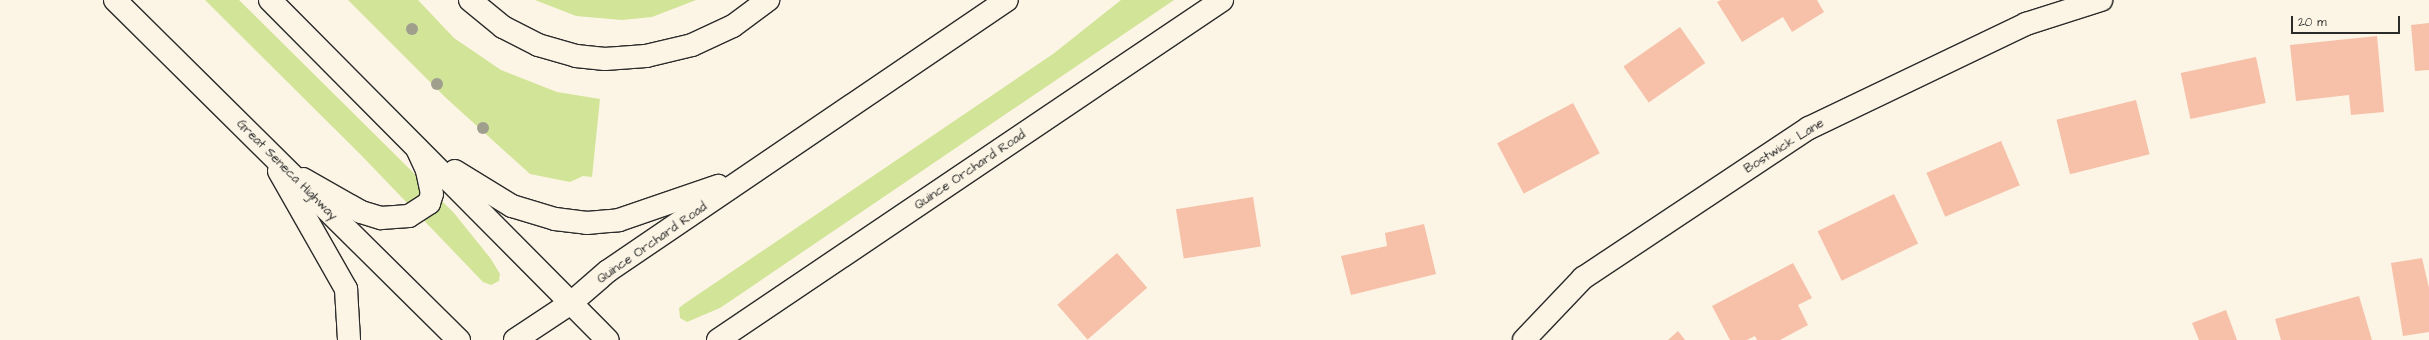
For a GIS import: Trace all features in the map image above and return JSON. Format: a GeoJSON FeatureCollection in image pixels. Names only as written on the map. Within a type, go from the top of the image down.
{"type":"FeatureCollection","features":[{"type":"Feature","properties":{"kind":"main road","name":"Great Seneca Highway"},"geometry":{"type":"LineString","coordinates":[[115,0],[459,340]]}},
{"type":"Feature","properties":{"kind":"main road"},"geometry":{"type":"LineString","coordinates":[[270,0],[412,139],[608,340]]}},
{"type":"Feature","properties":{"kind":"main road"},"geometry":{"type":"LineString","coordinates":[[470,0],[503,28],[538,45],[576,56],[605,59],[646,56],[692,45],[733,26],[768,0]]}},
{"type":"Feature","properties":{"kind":"main road","name":"Quince Orchard Road"},"geometry":{"type":"LineString","coordinates":[[515,340],[571,303],[608,271],[1007,0]]}},
{"type":"Feature","properties":{"kind":"main road","name":"Quince Orchard Road"},"geometry":{"type":"LineString","coordinates":[[718,340],[1222,0]]}},
{"type":"Feature","properties":{"kind":"main road","name":"Bostwick Lane"},"geometry":{"type":"LineString","coordinates":[[1524,340],[1583,278],[1809,128],[2026,24],[2101,0]]}},
{"type":"Feature","properties":{"kind":"main road"},"geometry":{"type":"LineString","coordinates":[[284,166],[334,199],[361,212],[381,218],[409,216],[420,212],[432,194],[427,170],[412,139]]}},
{"type":"Feature","properties":{"kind":"main road"},"geometry":{"type":"LineString","coordinates":[[412,139],[470,182],[512,206],[555,219],[587,223],[619,220],[680,201],[757,170]]}},
{"type":"Feature","properties":{"kind":"main road"},"geometry":{"type":"LineString","coordinates":[[265,148],[346,289],[349,340]]}},
{"type":"Feature","properties":{"kind":"green space"},"geometry":{"type":"Polygon","coordinates":[[[205,0],[239,0],[454,213],[491,259],[500,274],[499,281],[491,285],[483,282],[361,155],[205,0]]]}},
{"type":"Feature","properties":{"kind":"green space"},"geometry":{"type":"Polygon","coordinates":[[[348,0],[418,0],[454,38],[501,70],[557,92],[600,99],[592,177],[583,176],[570,182],[530,174],[445,97],[348,0]]]}},
{"type":"Feature","properties":{"kind":"green space"},"geometry":{"type":"Polygon","coordinates":[[[535,0],[696,0],[652,17],[622,20],[576,16],[535,0]]]}},
{"type":"Feature","properties":{"kind":"green space"},"geometry":{"type":"Polygon","coordinates":[[[1121,0],[1174,0],[720,308],[687,322],[680,318],[679,308],[684,304],[1053,54],[1121,0]]]}},
{"type":"Feature","properties":{"kind":"building"},"geometry":{"type":"Polygon","coordinates":[[[1721,0],[1817,0],[1824,12],[1792,32],[1783,17],[1742,42],[1717,2],[1721,0]]]}},
{"type":"Feature","properties":{"kind":"building"},"geometry":{"type":"Polygon","coordinates":[[[2429,23],[2429,70],[2415,71],[2411,25],[2429,23]]]}},
{"type":"Feature","properties":{"kind":"building"},"geometry":{"type":"Polygon","coordinates":[[[1680,27],[1705,63],[1649,103],[1623,67],[1680,27]]]}},
{"type":"Feature","properties":{"kind":"building"},"geometry":{"type":"Polygon","coordinates":[[[2377,36],[2384,112],[2351,115],[2349,95],[2296,101],[2290,45],[2377,36]]]}},
{"type":"Feature","properties":{"kind":"building"},"geometry":{"type":"Polygon","coordinates":[[[2256,57],[2266,103],[2190,119],[2181,73],[2256,57]]]}},
{"type":"Feature","properties":{"kind":"building"},"geometry":{"type":"Polygon","coordinates":[[[2136,100],[2150,154],[2070,174],[2056,120],[2136,100]]]}},
{"type":"Feature","properties":{"kind":"building"},"geometry":{"type":"Polygon","coordinates":[[[1573,103],[1600,153],[1524,194],[1497,143],[1573,103]]]}},
{"type":"Feature","properties":{"kind":"building"},"geometry":{"type":"Polygon","coordinates":[[[2001,141],[2020,185],[1945,217],[1926,173],[2001,141]]]}},
{"type":"Feature","properties":{"kind":"building"},"geometry":{"type":"Polygon","coordinates":[[[1894,194],[1918,243],[1842,281],[1818,231],[1894,194]]]}},
{"type":"Feature","properties":{"kind":"building"},"geometry":{"type":"Polygon","coordinates":[[[1253,197],[1261,246],[1184,259],[1176,209],[1253,197]]]}},
{"type":"Feature","properties":{"kind":"building"},"geometry":{"type":"Polygon","coordinates":[[[1424,224],[1436,274],[1351,295],[1341,256],[1387,246],[1385,233],[1424,224]]]}},
{"type":"Feature","properties":{"kind":"building"},"geometry":{"type":"Polygon","coordinates":[[[1117,253],[1147,288],[1088,340],[1057,305],[1117,253]]]}},
{"type":"Feature","properties":{"kind":"building"},"geometry":{"type":"Polygon","coordinates":[[[2422,258],[2429,288],[2429,332],[2403,336],[2391,263],[2422,258]]]}},
{"type":"Feature","properties":{"kind":"building"},"geometry":{"type":"Polygon","coordinates":[[[1793,263],[1812,298],[1798,305],[1808,325],[1780,340],[1757,340],[1755,336],[1747,340],[1730,340],[1712,306],[1793,263]]]}},
{"type":"Feature","properties":{"kind":"building"},"geometry":{"type":"Polygon","coordinates":[[[2359,296],[2372,340],[2281,340],[2275,319],[2359,296]]]}},
{"type":"Feature","properties":{"kind":"building"},"geometry":{"type":"Polygon","coordinates":[[[2226,310],[2237,340],[2199,340],[2192,323],[2226,310]]]}},
{"type":"Feature","properties":{"kind":"building"},"geometry":{"type":"Polygon","coordinates":[[[1678,331],[1685,340],[1668,340],[1678,331]]]}}]}
